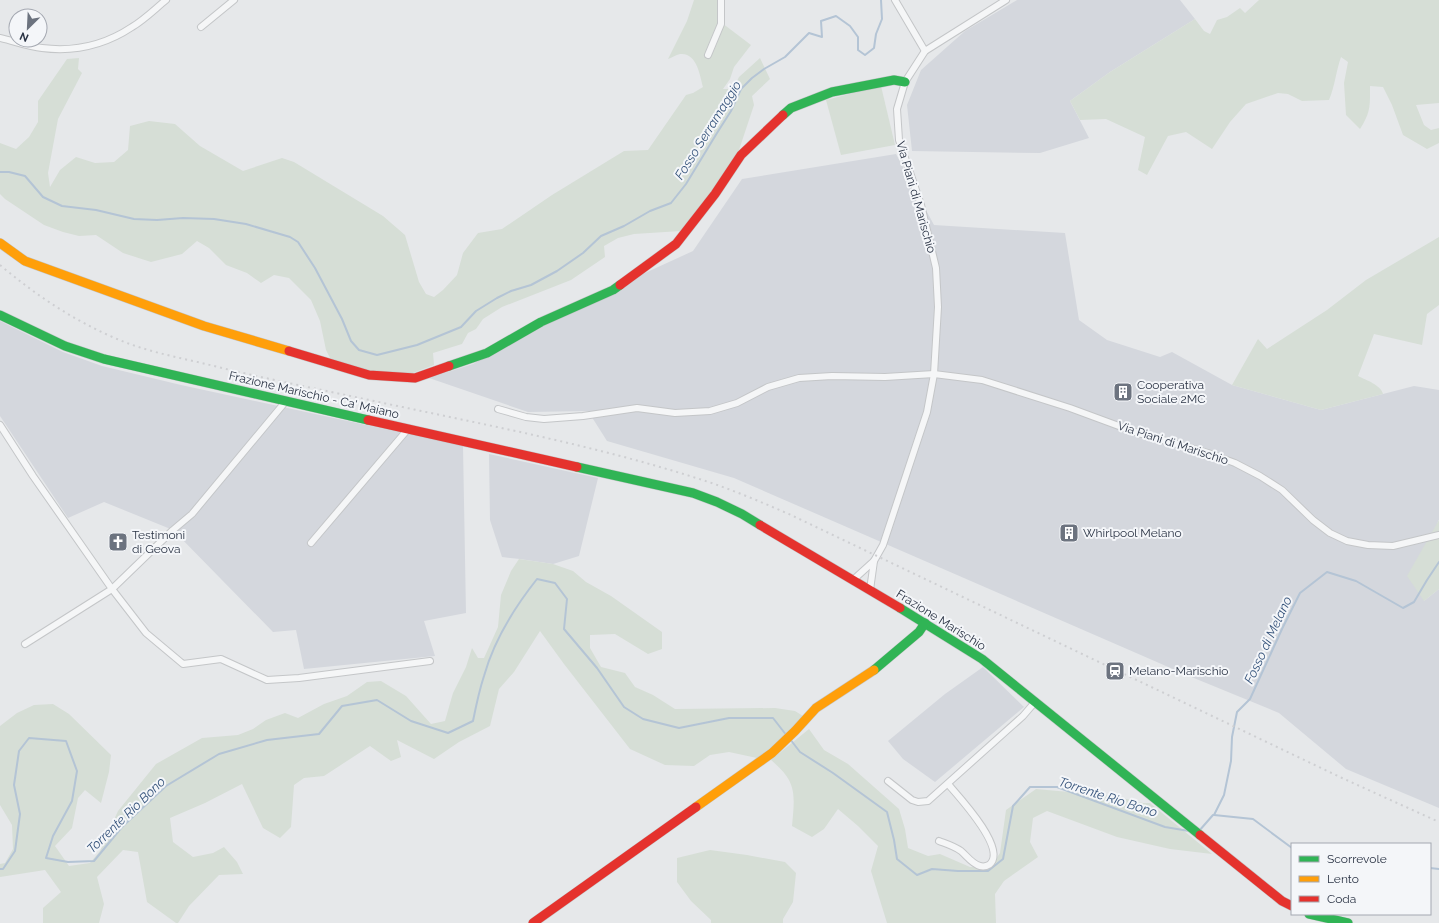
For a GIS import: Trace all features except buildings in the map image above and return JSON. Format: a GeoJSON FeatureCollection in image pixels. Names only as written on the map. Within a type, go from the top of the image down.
{"type":"FeatureCollection","features":[{"type":"Feature","properties":{"kind":"street"},"geometry":{"type":"LineString","coordinates":[[0,38],[40,48],[68,50],[93,45],[104,42],[133,27],[166,0]]}},
{"type":"Feature","properties":{"kind":"street"},"geometry":{"type":"LineString","coordinates":[[201,27],[234,0]]}},
{"type":"Feature","properties":{"kind":"street"},"geometry":{"type":"LineString","coordinates":[[708,55],[721,24],[721,0]]}},
{"type":"Feature","properties":{"kind":"street"},"geometry":{"type":"LineString","coordinates":[[895,0],[925,51]]}},
{"type":"Feature","properties":{"kind":"street","name":"Via Piani di Marischio"},"geometry":{"type":"LineString","coordinates":[[874,561],[883,545],[927,412],[934,374],[938,308],[936,268],[921,205],[899,140],[897,109],[905,82],[925,51],[1006,0]]}},
{"type":"Feature","properties":{"kind":"street"},"geometry":{"type":"LineString","coordinates":[[0,243],[25,261],[204,326],[369,375],[414,378],[487,353],[541,322],[613,290],[676,244],[715,194],[740,154],[791,108],[832,92],[894,80],[905,82]]}},
{"type":"Feature","properties":{"kind":"street","name":"Frazione Marischio - Ca' Maiano"},"geometry":{"type":"LineString","coordinates":[[0,316],[65,346],[104,359],[629,479]]}},
{"type":"Feature","properties":{"kind":"street","name":"Via Piani di Marischio"},"geometry":{"type":"LineString","coordinates":[[498,409],[526,417],[544,419],[583,416],[637,408],[674,413],[710,411],[737,403],[768,387],[799,378],[832,376],[885,377],[934,374],[982,380],[1070,408],[1135,432],[1208,453],[1235,463],[1282,490],[1313,520],[1330,533],[1347,541],[1368,545],[1393,546],[1439,535]]}},
{"type":"Feature","properties":{"kind":"street"},"geometry":{"type":"LineString","coordinates":[[25,644],[112,589],[173,530],[192,514],[286,401]]}},
{"type":"Feature","properties":{"kind":"street"},"geometry":{"type":"LineString","coordinates":[[0,425],[112,589],[146,633],[183,664],[221,659],[267,680],[299,678],[430,661]]}},
{"type":"Feature","properties":{"kind":"street"},"geometry":{"type":"LineString","coordinates":[[311,543],[408,429]]}},
{"type":"Feature","properties":{"kind":"street","name":"Frazione Marischio"},"geometry":{"type":"LineString","coordinates":[[629,479],[693,493],[742,514],[924,622],[982,659],[1282,901],[1291,906]]}},
{"type":"Feature","properties":{"kind":"street"},"geometry":{"type":"LineString","coordinates":[[853,580],[874,561]]}},
{"type":"Feature","properties":{"kind":"street"},"geometry":{"type":"LineString","coordinates":[[870,590],[874,561]]}},
{"type":"Feature","properties":{"kind":"street"},"geometry":{"type":"LineString","coordinates":[[533,923],[772,753],[816,708],[874,671],[919,632],[924,622]]}},
{"type":"Feature","properties":{"kind":"street"},"geometry":{"type":"LineString","coordinates":[[888,781],[912,800],[918,802],[928,800],[948,784],[1023,716],[1035,702]]}},
{"type":"Feature","properties":{"kind":"street"},"geometry":{"type":"LineString","coordinates":[[939,841],[962,852],[980,866],[986,867],[990,865],[993,860],[994,856],[989,838],[981,824],[948,784]]}},
{"type":"Feature","properties":{"kind":"street"},"geometry":{"type":"LineString","coordinates":[[1314,915],[1348,923]]}},
{"type":"Feature","properties":{"kind":"shaded area"},"geometry":{"type":"Polygon","coordinates":[[[694,0],[720,0],[722,23],[751,45],[734,67],[730,79],[723,89],[733,89],[739,77],[760,58],[770,79],[752,96],[754,105],[739,150],[697,212],[681,231],[634,234],[618,238],[604,246],[605,257],[571,280],[502,307],[483,319],[476,329],[468,333],[462,344],[433,353],[434,365],[410,374],[379,374],[341,364],[330,358],[326,350],[320,321],[311,300],[289,278],[274,275],[261,283],[247,273],[226,265],[209,248],[197,241],[182,254],[151,262],[123,253],[96,235],[79,236],[44,225],[5,199],[0,194],[0,143],[16,149],[29,137],[38,122],[38,101],[67,59],[79,58],[78,69],[82,73],[58,119],[48,173],[50,187],[60,170],[76,157],[95,163],[114,162],[128,150],[130,126],[149,121],[175,124],[200,146],[243,171],[282,158],[294,162],[383,216],[405,235],[419,282],[426,294],[434,297],[457,275],[463,253],[478,233],[502,229],[552,195],[624,151],[648,150],[686,95],[703,87],[697,66],[690,57],[686,54],[680,54],[668,59],[687,21],[694,0]]]}},
{"type":"Feature","properties":{"kind":"shaded area"},"geometry":{"type":"Polygon","coordinates":[[[1017,0],[1180,0],[1195,19],[1110,72],[1070,101],[1089,138],[1040,153],[912,151],[907,105],[921,70],[965,31],[1017,0]]]}},
{"type":"Feature","properties":{"kind":"shaded area"},"geometry":{"type":"Polygon","coordinates":[[[1259,0],[1439,0],[1439,103],[1416,105],[1424,125],[1431,130],[1439,128],[1439,143],[1427,149],[1403,135],[1392,105],[1383,87],[1370,86],[1369,108],[1360,129],[1346,115],[1344,83],[1348,62],[1341,57],[1329,100],[1302,101],[1288,94],[1278,93],[1246,104],[1230,122],[1212,149],[1186,132],[1168,136],[1147,175],[1138,170],[1145,137],[1106,119],[1080,120],[1070,101],[1110,72],[1195,19],[1204,31],[1210,34],[1217,20],[1227,17],[1240,8],[1245,13],[1259,0]]]}},
{"type":"Feature","properties":{"kind":"shaded area"},"geometry":{"type":"Polygon","coordinates":[[[881,86],[895,145],[841,155],[826,100],[881,86]]]}},
{"type":"Feature","properties":{"kind":"shaded area"},"geometry":{"type":"Polygon","coordinates":[[[896,154],[934,225],[1065,233],[1079,320],[1107,340],[1160,357],[1172,352],[1232,385],[1321,410],[1414,386],[1439,390],[1439,520],[1424,601],[1439,589],[1439,808],[1346,769],[1279,713],[1189,676],[734,478],[607,441],[588,411],[528,412],[429,378],[473,364],[597,295],[693,251],[742,179],[896,154]]]}},
{"type":"Feature","properties":{"kind":"shaded area"},"geometry":{"type":"Polygon","coordinates":[[[1439,237],[1439,305],[1427,314],[1422,345],[1374,334],[1358,376],[1376,385],[1383,394],[1321,410],[1232,385],[1258,339],[1267,349],[1327,310],[1366,280],[1439,237]]]}},
{"type":"Feature","properties":{"kind":"shaded area"},"geometry":{"type":"Polygon","coordinates":[[[0,321],[63,352],[102,366],[181,385],[463,446],[466,613],[424,621],[435,656],[304,669],[296,630],[273,632],[173,530],[104,502],[68,518],[0,416],[0,321]]]}},
{"type":"Feature","properties":{"kind":"shaded area"},"geometry":{"type":"Polygon","coordinates":[[[489,454],[598,478],[579,556],[553,564],[502,557],[490,520],[489,454]]]}},
{"type":"Feature","properties":{"kind":"shaded area"},"geometry":{"type":"Polygon","coordinates":[[[1439,520],[1439,589],[1424,601],[1407,576],[1439,520]]]}},
{"type":"Feature","properties":{"kind":"shaded area"},"geometry":{"type":"Polygon","coordinates":[[[519,559],[553,564],[573,571],[586,582],[611,596],[662,632],[662,649],[648,654],[615,634],[590,635],[590,648],[601,667],[625,673],[635,687],[653,695],[675,709],[775,708],[795,711],[803,716],[772,747],[757,758],[729,752],[710,755],[694,766],[665,765],[630,749],[540,631],[514,672],[499,689],[490,726],[459,742],[434,759],[397,740],[401,757],[391,761],[370,746],[324,776],[304,778],[294,785],[291,827],[280,838],[263,828],[242,784],[205,803],[170,818],[173,842],[193,857],[213,853],[224,847],[237,862],[243,874],[219,875],[189,906],[178,923],[147,902],[138,852],[123,850],[97,877],[104,904],[99,923],[43,923],[43,908],[61,892],[45,870],[0,877],[0,864],[5,863],[13,849],[12,825],[0,805],[0,726],[17,713],[34,705],[53,704],[69,714],[111,755],[109,772],[101,803],[85,790],[78,798],[72,828],[55,846],[69,866],[90,863],[100,851],[118,811],[156,764],[202,738],[238,735],[253,729],[266,720],[285,713],[298,718],[324,704],[347,696],[367,682],[381,681],[406,696],[431,724],[445,721],[453,693],[466,667],[472,648],[478,658],[484,658],[498,627],[501,595],[511,571],[519,559]]]}},
{"type":"Feature","properties":{"kind":"shaded area"},"geometry":{"type":"Polygon","coordinates":[[[983,667],[1024,707],[935,782],[903,759],[888,741],[945,694],[983,667]]]}},
{"type":"Feature","properties":{"kind":"shaded area"},"geometry":{"type":"Polygon","coordinates":[[[809,729],[824,750],[848,764],[899,809],[905,829],[908,848],[928,856],[940,854],[970,867],[990,867],[1000,853],[1006,810],[1036,789],[1114,796],[1143,803],[1150,803],[1212,854],[1170,849],[1117,837],[1047,811],[1033,818],[1030,842],[1038,857],[1004,881],[995,894],[996,923],[887,923],[871,871],[878,846],[838,809],[824,829],[812,837],[792,826],[794,796],[790,782],[786,775],[771,760],[809,729]]]}},
{"type":"Feature","properties":{"kind":"shaded area"},"geometry":{"type":"Polygon","coordinates":[[[710,850],[785,862],[796,873],[793,902],[783,919],[783,923],[711,923],[711,920],[691,901],[677,882],[677,858],[710,850]]]}},
{"type":"Feature","properties":{"kind":"waterway","name":"Fosso Serramaggio"},"geometry":{"type":"LineString","coordinates":[[0,172],[9,172],[25,176],[43,197],[62,206],[96,210],[134,219],[214,219],[246,224],[290,237],[298,242],[315,268],[342,319],[351,341],[359,350],[377,355],[417,345],[461,327],[476,311],[497,298],[511,291],[531,285],[557,271],[583,253],[601,236],[624,226],[650,211],[671,203],[686,184],[731,111],[741,89],[752,78],[785,57],[809,33],[822,37],[821,21],[836,16],[850,26],[858,37],[858,50],[865,55],[874,48],[876,34],[882,19],[881,0]]}},
{"type":"Feature","properties":{"kind":"waterway","name":"Fosso di Melano"},"geometry":{"type":"LineString","coordinates":[[1199,831],[1214,815],[1224,795],[1231,761],[1232,737],[1237,712],[1250,699],[1300,593],[1327,572],[1356,581],[1403,608],[1414,602],[1439,562]]}},
{"type":"Feature","properties":{"kind":"waterway","name":"Torrente Rio Bono"},"geometry":{"type":"LineString","coordinates":[[0,869],[3,869],[15,851],[20,814],[14,785],[19,751],[29,738],[66,741],[77,771],[72,801],[53,836],[46,858],[68,862],[94,861],[122,827],[166,786],[219,754],[267,740],[319,734],[342,706],[377,700],[411,721],[448,733],[473,721],[476,704],[493,650],[520,601],[537,579],[555,583],[567,599],[564,629],[597,668],[624,707],[643,719],[679,728],[729,718],[773,718],[787,736]]}},
{"type":"Feature","properties":{"kind":"waterway","name":"Torrente Rio Bono"},"geometry":{"type":"LineString","coordinates":[[790,739],[800,752],[833,773],[887,812],[897,859],[917,875],[932,869],[988,871],[1003,859],[1013,806],[1030,787],[1057,787],[1165,827],[1189,831]]}},
{"type":"Feature","properties":{"kind":"waterway"},"geometry":{"type":"LineString","coordinates":[[1214,815],[1253,819],[1291,847]]}},
{"type":"Feature","properties":{"kind":"waterway"},"geometry":{"type":"LineString","coordinates":[[1431,868],[1439,869]]}},
{"type":"Feature","properties":{"kind":"railway"},"geometry":{"type":"LineString","coordinates":[[0,265],[42,297],[85,324],[138,347],[269,379],[495,426],[614,454],[705,481],[755,499],[1342,778],[1439,822]]}},
{"type":"Feature","properties":{"kind":"traffic: fast"},"geometry":{"type":"LineString","coordinates":[[783,115],[791,108],[832,92],[894,80],[905,82]]}},
{"type":"Feature","properties":{"kind":"traffic: fast"},"geometry":{"type":"LineString","coordinates":[[449,366],[487,353],[541,322],[613,290],[620,285]]}},
{"type":"Feature","properties":{"kind":"traffic: fast"},"geometry":{"type":"LineString","coordinates":[[0,315],[65,346],[104,359],[368,420]]}},
{"type":"Feature","properties":{"kind":"traffic: fast"},"geometry":{"type":"LineString","coordinates":[[577,467],[693,493],[717,502],[742,514],[760,525]]}},
{"type":"Feature","properties":{"kind":"traffic: fast"},"geometry":{"type":"LineString","coordinates":[[900,608],[982,659],[1200,835]]}},
{"type":"Feature","properties":{"kind":"traffic: fast"},"geometry":{"type":"LineString","coordinates":[[874,670],[919,632],[925,623]]}},
{"type":"Feature","properties":{"kind":"traffic: fast"},"geometry":{"type":"LineString","coordinates":[[1313,915],[1348,923]]}},
{"type":"Feature","properties":{"kind":"traffic: slow"},"geometry":{"type":"LineString","coordinates":[[0,243],[25,261],[204,326],[289,351]]}},
{"type":"Feature","properties":{"kind":"traffic: slow"},"geometry":{"type":"LineString","coordinates":[[696,807],[772,753],[816,708],[874,670]]}},
{"type":"Feature","properties":{"kind":"traffic: jam"},"geometry":{"type":"LineString","coordinates":[[620,285],[676,244],[715,194],[741,155],[783,115]]}},
{"type":"Feature","properties":{"kind":"traffic: jam"},"geometry":{"type":"LineString","coordinates":[[289,351],[369,375],[415,378],[449,366]]}},
{"type":"Feature","properties":{"kind":"traffic: jam"},"geometry":{"type":"LineString","coordinates":[[368,420],[577,467]]}},
{"type":"Feature","properties":{"kind":"traffic: jam"},"geometry":{"type":"LineString","coordinates":[[760,525],[900,608]]}},
{"type":"Feature","properties":{"kind":"traffic: jam"},"geometry":{"type":"LineString","coordinates":[[533,923],[696,807]]}},
{"type":"Feature","properties":{"kind":"traffic: jam"},"geometry":{"type":"LineString","coordinates":[[1200,835],[1282,901],[1291,906]]}},
{"type":"Feature","properties":{"kind":"place","name":"Cooperativa Sociale 2MC"},"geometry":{"type":"Point","coordinates":[1123,392]}},
{"type":"Feature","properties":{"kind":"place","name":"Whirlpool Melano"},"geometry":{"type":"Point","coordinates":[1069,533]}},
{"type":"Feature","properties":{"kind":"place","name":"Testimoni di Geova"},"geometry":{"type":"Point","coordinates":[118,542]}},
{"type":"Feature","properties":{"kind":"place","name":"Melano-Marischio"},"geometry":{"type":"Point","coordinates":[1115,671]}}]}
